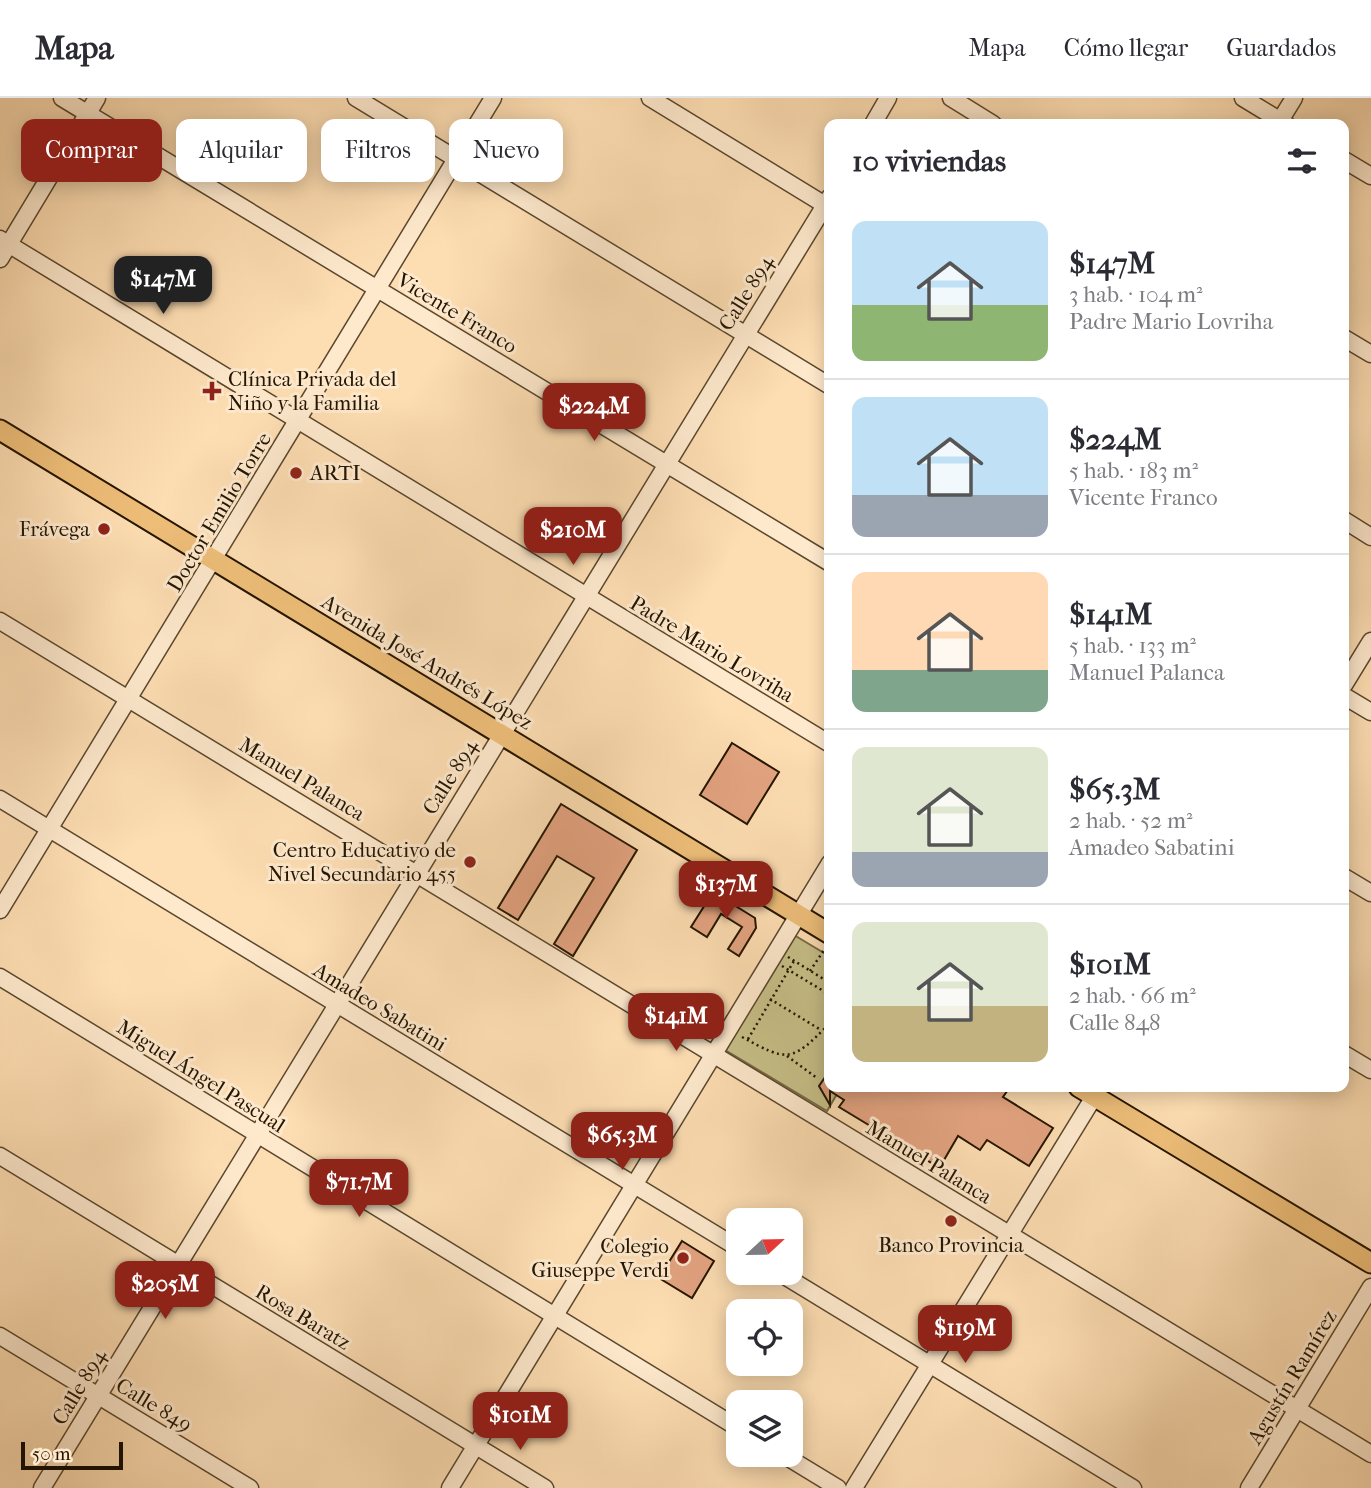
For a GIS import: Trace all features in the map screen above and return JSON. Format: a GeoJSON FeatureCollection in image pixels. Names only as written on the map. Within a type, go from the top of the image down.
{"type":"FeatureCollection","features":[{"type":"Feature","properties":{"kind":"main road","name":"Avenida José Andrés López"},"geometry":{"type":"LineString","coordinates":[[0,430],[824,931]]}},
{"type":"Feature","properties":{"kind":"main road"},"geometry":{"type":"LineString","coordinates":[[1094,1092],[1371,1263]]}},
{"type":"Feature","properties":{"kind":"street","name":"Vicente Franco"},"geometry":{"type":"LineString","coordinates":[[62,98],[665,466],[824,559]]}},
{"type":"Feature","properties":{"kind":"street"},"geometry":{"type":"LineString","coordinates":[[0,259],[4,242],[97,98]]}},
{"type":"Feature","properties":{"kind":"street"},"geometry":{"type":"LineString","coordinates":[[356,98],[449,154]]}},
{"type":"Feature","properties":{"kind":"street","name":"Doctor Emilio Torre"},"geometry":{"type":"LineString","coordinates":[[481,119],[493,98]]}},
{"type":"Feature","properties":{"kind":"street"},"geometry":{"type":"LineString","coordinates":[[650,98],[824,201]]}},
{"type":"Feature","properties":{"kind":"street"},"geometry":{"type":"LineString","coordinates":[[876,119],[888,98]]}},
{"type":"Feature","properties":{"kind":"street"},"geometry":{"type":"LineString","coordinates":[[951,98],[985,119]]}},
{"type":"Feature","properties":{"kind":"street"},"geometry":{"type":"LineString","coordinates":[[1243,98],[1275,119]]}},
{"type":"Feature","properties":{"kind":"street"},"geometry":{"type":"LineString","coordinates":[[1283,119],[1294,98]]}},
{"type":"Feature","properties":{"kind":"street"},"geometry":{"type":"LineString","coordinates":[[1349,162],[1371,176]]}},
{"type":"Feature","properties":{"kind":"street","name":"Doctor Emilio Torre"},"geometry":{"type":"LineString","coordinates":[[0,909],[449,172]]}},
{"type":"Feature","properties":{"kind":"street"},"geometry":{"type":"LineString","coordinates":[[495,182],[824,382]]}},
{"type":"Feature","properties":{"kind":"street","name":"Calle 894"},"geometry":{"type":"LineString","coordinates":[[42,1488],[584,596],[824,209]]}},
{"type":"Feature","properties":{"kind":"street","name":"Padre Mario Lovriha"},"geometry":{"type":"LineString","coordinates":[[4,242],[824,740]]}},
{"type":"Feature","properties":{"kind":"street"},"geometry":{"type":"LineString","coordinates":[[1349,341],[1371,354]]}},
{"type":"Feature","properties":{"kind":"street"},"geometry":{"type":"LineString","coordinates":[[1349,523],[1371,537]]}},
{"type":"Feature","properties":{"kind":"street","name":"Manuel Palanca"},"geometry":{"type":"LineString","coordinates":[[0,621],[1371,1454]]}},
{"type":"Feature","properties":{"kind":"street"},"geometry":{"type":"LineString","coordinates":[[1349,677],[1371,641]]}},
{"type":"Feature","properties":{"kind":"street"},"geometry":{"type":"LineString","coordinates":[[1349,699],[1371,712]]}},
{"type":"Feature","properties":{"kind":"street","name":"Amadeo Sabatini"},"geometry":{"type":"LineString","coordinates":[[0,799],[726,1241]]}},
{"type":"Feature","properties":{"kind":"street"},"geometry":{"type":"LineString","coordinates":[[450,1488],[636,1185],[727,1028],[824,872]]}},
{"type":"Feature","properties":{"kind":"street"},"geometry":{"type":"LineString","coordinates":[[1349,880],[1371,893]]}},
{"type":"Feature","properties":{"kind":"street","name":"Miguel Ángel Pascual"},"geometry":{"type":"LineString","coordinates":[[0,977],[726,1421]]}},
{"type":"Feature","properties":{"kind":"street"},"geometry":{"type":"LineString","coordinates":[[1349,1057],[1371,1070]]}},
{"type":"Feature","properties":{"kind":"street"},"geometry":{"type":"LineString","coordinates":[[854,1488],[1009,1235],[1090,1092]]}},
{"type":"Feature","properties":{"kind":"street","name":"Rosa Baratz"},"geometry":{"type":"LineString","coordinates":[[0,1156],[545,1488]]}},
{"type":"Feature","properties":{"kind":"street"},"geometry":{"type":"LineString","coordinates":[[799,1285],[1133,1488]]}},
{"type":"Feature","properties":{"kind":"street","name":"Agustín Ramírez"},"geometry":{"type":"LineString","coordinates":[[1249,1488],[1371,1287]]}},
{"type":"Feature","properties":{"kind":"street","name":"Calle 849"},"geometry":{"type":"LineString","coordinates":[[0,1336],[250,1488]]}},
{"type":"Feature","properties":{"kind":"street"},"geometry":{"type":"LineString","coordinates":[[803,1467],[838,1488]]}},
{"type":"Feature","properties":{"kind":"path"},"geometry":{"type":"LineString","coordinates":[[810,971],[824,949]]}},
{"type":"Feature","properties":{"kind":"path"},"geometry":{"type":"LineString","coordinates":[[773,954],[794,961],[824,979]]}},
{"type":"Feature","properties":{"kind":"path"},"geometry":{"type":"LineString","coordinates":[[773,954],[789,970],[824,991]]}},
{"type":"Feature","properties":{"kind":"path"},"geometry":{"type":"LineString","coordinates":[[748,1040],[794,961]]}},
{"type":"Feature","properties":{"kind":"path"},"geometry":{"type":"LineString","coordinates":[[752,988],[822,1031],[787,1056]]}},
{"type":"Feature","properties":{"kind":"path"},"geometry":{"type":"LineString","coordinates":[[727,1028],[775,1055],[787,1056],[817,1078]]}},
{"type":"Feature","properties":{"kind":"shaded area"},"geometry":{"type":"Polygon","coordinates":[[[794,935],[824,953],[824,1092],[838,1092],[827,1111],[725,1050],[794,935]]]}},
{"type":"Feature","properties":{"kind":"building"},"geometry":{"type":"Polygon","coordinates":[[[732,743],[779,772],[747,824],[700,795],[732,743]]]}},
{"type":"Feature","properties":{"kind":"building"},"geometry":{"type":"Polygon","coordinates":[[[561,804],[637,850],[573,956],[554,944],[594,878],[557,856],[518,920],[498,908],[561,804]]]}},
{"type":"Feature","properties":{"kind":"building"},"geometry":{"type":"Polygon","coordinates":[[[713,892],[755,918],[756,928],[739,956],[728,949],[742,927],[721,914],[707,937],[691,927],[713,892]]]}},
{"type":"Feature","properties":{"kind":"building"},"geometry":{"type":"Polygon","coordinates":[[[824,1079],[824,1092],[830,1092],[830,1105],[819,1086],[824,1079]]]}},
{"type":"Feature","properties":{"kind":"building"},"geometry":{"type":"Polygon","coordinates":[[[832,1092],[1006,1092],[1003,1097],[1053,1128],[1029,1166],[987,1140],[980,1150],[958,1136],[944,1160],[939,1158],[935,1165],[839,1107],[844,1100],[832,1092]]]}},
{"type":"Feature","properties":{"kind":"building"},"geometry":{"type":"Polygon","coordinates":[[[682,1241],[714,1261],[692,1298],[659,1278],[682,1241]]]}},
{"type":"Feature","properties":{"kind":"place","name":"Clínica Privada del Niño y la Familia"},"geometry":{"type":"Point","coordinates":[212,391]}},
{"type":"Feature","properties":{"kind":"place","name":"ARTI"},"geometry":{"type":"Point","coordinates":[296,473]}},
{"type":"Feature","properties":{"kind":"place","name":"Frávega"},"geometry":{"type":"Point","coordinates":[104,529]}},
{"type":"Feature","properties":{"kind":"place","name":"Centro Educativo de Nivel Secundario 455"},"geometry":{"type":"Point","coordinates":[470,862]}},
{"type":"Feature","properties":{"kind":"place","name":"Banco Provincia"},"geometry":{"type":"Point","coordinates":[951,1221]}},
{"type":"Feature","properties":{"kind":"place","name":"Colegio Giuseppe Verdi"},"geometry":{"type":"Point","coordinates":[683,1258]}}]}
